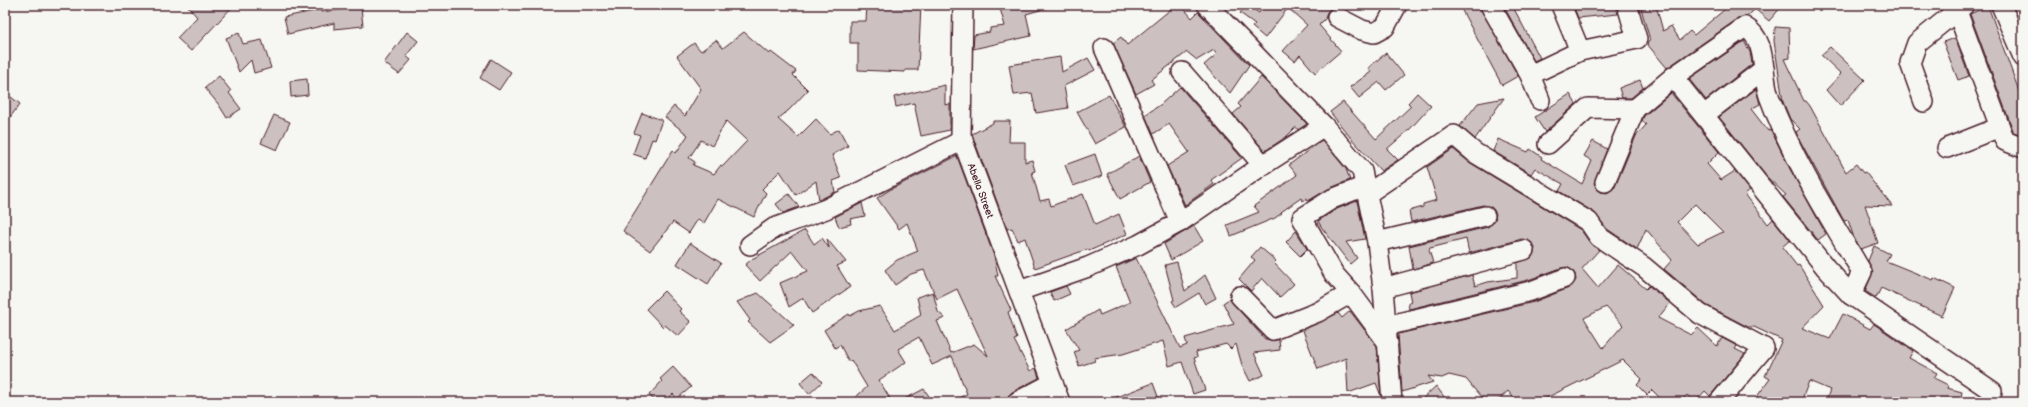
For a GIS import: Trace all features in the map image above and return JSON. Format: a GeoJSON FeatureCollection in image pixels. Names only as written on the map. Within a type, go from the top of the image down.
{"type":"FeatureCollection","features":[{"type":"Feature","properties":{"kind":"street","name":"Abella Street"},"geometry":{"type":"LineString","coordinates":[[963,5],[961,136],[1060,402]]}},
{"type":"Feature","properties":{"kind":"street"},"geometry":{"type":"LineString","coordinates":[[1207,5],[1324,126],[1362,171],[1377,242],[1384,288],[1392,402]]}},
{"type":"Feature","properties":{"kind":"street"},"geometry":{"type":"LineString","coordinates":[[1337,17],[1362,30],[1374,33],[1385,28],[1397,5]]}},
{"type":"Feature","properties":{"kind":"street"},"geometry":{"type":"LineString","coordinates":[[1490,5],[1530,75],[1540,100]]}},
{"type":"Feature","properties":{"kind":"street"},"geometry":{"type":"LineString","coordinates":[[1561,5],[1580,51]]}},
{"type":"Feature","properties":{"kind":"street"},"geometry":{"type":"LineString","coordinates":[[1530,75],[1580,51],[1637,39],[1627,5]]}},
{"type":"Feature","properties":{"kind":"street"},"geometry":{"type":"LineString","coordinates":[[2001,5],[2023,57]]}},
{"type":"Feature","properties":{"kind":"street"},"geometry":{"type":"LineString","coordinates":[[1924,102],[1910,63],[1917,43],[1960,8],[2005,141],[2023,148]]}},
{"type":"Feature","properties":{"kind":"street"},"geometry":{"type":"LineString","coordinates":[[1605,182],[1635,109],[1673,77],[1745,27],[1754,32],[1759,43],[1769,95],[1789,139],[1813,189],[1862,272],[1850,295]]}},
{"type":"Feature","properties":{"kind":"street"},"geometry":{"type":"LineString","coordinates":[[1104,48],[1180,222]]}},
{"type":"Feature","properties":{"kind":"street"},"geometry":{"type":"LineString","coordinates":[[1704,115],[1764,69]]}},
{"type":"Feature","properties":{"kind":"street"},"geometry":{"type":"LineString","coordinates":[[1182,72],[1263,165]]}},
{"type":"Feature","properties":{"kind":"street"},"geometry":{"type":"LineString","coordinates":[[1673,77],[1826,268],[1850,295],[1992,392],[1990,402]]}},
{"type":"Feature","properties":{"kind":"street"},"geometry":{"type":"LineString","coordinates":[[1548,144],[1588,108],[1635,109]]}},
{"type":"Feature","properties":{"kind":"street"},"geometry":{"type":"LineString","coordinates":[[1019,291],[1088,267],[1138,245],[1180,222],[1263,165],[1324,126]]}},
{"type":"Feature","properties":{"kind":"street"},"geometry":{"type":"LineString","coordinates":[[1947,148],[2000,127]]}},
{"type":"Feature","properties":{"kind":"street"},"geometry":{"type":"LineString","coordinates":[[1387,334],[1334,274],[1302,218],[1332,199],[1366,190],[1454,135],[1475,153],[1589,222],[1599,237],[1644,267],[1700,314],[1764,348],[1719,402]]}},
{"type":"Feature","properties":{"kind":"street"},"geometry":{"type":"LineString","coordinates":[[750,245],[774,228],[826,209],[963,140]]}},
{"type":"Feature","properties":{"kind":"street"},"geometry":{"type":"LineString","coordinates":[[1377,242],[1485,216]]}},
{"type":"Feature","properties":{"kind":"street"},"geometry":{"type":"LineString","coordinates":[[1384,288],[1524,250]]}},
{"type":"Feature","properties":{"kind":"street"},"geometry":{"type":"LineString","coordinates":[[1387,334],[1531,291],[1565,278]]}},
{"type":"Feature","properties":{"kind":"street"},"geometry":{"type":"LineString","coordinates":[[1240,296],[1273,330],[1318,312],[1351,293]]}},
{"type":"Feature","properties":{"kind":"street"},"geometry":{"type":"LineString","coordinates":[[1017,402],[1050,375]]}},
{"type":"Feature","properties":{"kind":"building"},"geometry":{"type":"Polygon","coordinates":[[[187,5],[234,5],[191,51],[177,38],[197,17],[187,5]]]}},
{"type":"Feature","properties":{"kind":"building"},"geometry":{"type":"Polygon","coordinates":[[[867,5],[921,5],[918,70],[905,70],[905,72],[858,70],[858,43],[850,43],[850,21],[866,21],[867,5]]]}},
{"type":"Feature","properties":{"kind":"building"},"geometry":{"type":"Polygon","coordinates":[[[999,5],[1047,5],[1047,8],[1026,14],[1031,36],[973,49],[974,35],[990,32],[990,28],[1005,26],[999,5]]]}},
{"type":"Feature","properties":{"kind":"building"},"geometry":{"type":"Polygon","coordinates":[[[1176,5],[1181,5],[1192,18],[1198,12],[1249,65],[1230,93],[1204,65],[1217,54],[1214,50],[1197,60],[1187,52],[1151,80],[1154,84],[1136,94],[1113,43],[1121,37],[1127,45],[1176,5]]]}},
{"type":"Feature","properties":{"kind":"building"},"geometry":{"type":"Polygon","coordinates":[[[1247,5],[1259,13],[1264,5],[1336,5],[1327,12],[1325,19],[1319,25],[1341,51],[1315,73],[1300,55],[1295,61],[1283,51],[1307,25],[1288,8],[1265,38],[1252,27],[1255,24],[1240,13],[1247,5]]]}},
{"type":"Feature","properties":{"kind":"building"},"geometry":{"type":"Polygon","coordinates":[[[1459,5],[1479,5],[1518,76],[1502,85],[1459,5]]]}},
{"type":"Feature","properties":{"kind":"building"},"geometry":{"type":"Polygon","coordinates":[[[1503,5],[1512,5],[1540,58],[1534,61],[1503,5]]]}},
{"type":"Feature","properties":{"kind":"building"},"geometry":{"type":"Polygon","coordinates":[[[1573,5],[1616,5],[1618,14],[1578,18],[1573,5]]]}},
{"type":"Feature","properties":{"kind":"building"},"geometry":{"type":"Polygon","coordinates":[[[1640,5],[1656,5],[1663,31],[1671,26],[1680,40],[1690,31],[1694,35],[1730,5],[1783,5],[1769,21],[1755,9],[1747,17],[1739,18],[1667,68],[1647,44],[1650,40],[1640,5]]]}},
{"type":"Feature","properties":{"kind":"building"},"geometry":{"type":"Polygon","coordinates":[[[1988,6],[2023,102],[2023,134],[2020,135],[2014,133],[1970,14],[1988,6]]]}},
{"type":"Feature","properties":{"kind":"building"},"geometry":{"type":"Polygon","coordinates":[[[361,7],[363,26],[334,29],[334,23],[288,34],[284,17],[320,10],[321,12],[361,7]]]}},
{"type":"Feature","properties":{"kind":"building"},"geometry":{"type":"Polygon","coordinates":[[[1775,27],[1789,28],[1790,58],[1784,59],[1804,101],[1806,101],[1810,106],[1846,172],[1856,164],[1863,173],[1865,172],[1892,206],[1865,205],[1878,243],[1861,249],[1854,238],[1848,220],[1844,221],[1798,137],[1796,132],[1800,129],[1790,119],[1783,102],[1774,41],[1775,27]]]}},
{"type":"Feature","properties":{"kind":"building"},"geometry":{"type":"Polygon","coordinates":[[[407,32],[418,41],[406,56],[411,60],[399,74],[384,63],[407,32]]]}},
{"type":"Feature","properties":{"kind":"building"},"geometry":{"type":"Polygon","coordinates":[[[744,32],[769,54],[771,52],[796,71],[793,75],[808,90],[778,119],[798,137],[816,119],[830,134],[839,129],[848,146],[832,155],[841,178],[833,181],[835,192],[819,200],[816,181],[796,195],[780,171],[762,189],[766,193],[754,217],[718,199],[704,223],[698,219],[689,233],[673,222],[650,251],[623,231],[673,150],[676,153],[688,135],[665,117],[674,106],[685,116],[701,89],[677,56],[694,43],[701,51],[716,40],[723,48],[744,32]],[[726,121],[712,146],[701,140],[689,158],[695,162],[693,165],[714,174],[721,165],[723,166],[747,141],[726,121]]]}},
{"type":"Feature","properties":{"kind":"building"},"geometry":{"type":"Polygon","coordinates":[[[239,33],[243,44],[262,40],[271,68],[254,73],[251,60],[239,72],[226,38],[239,33]]]}},
{"type":"Feature","properties":{"kind":"building"},"geometry":{"type":"Polygon","coordinates":[[[1955,38],[1969,76],[1958,80],[1943,42],[1955,38]]]}},
{"type":"Feature","properties":{"kind":"building"},"geometry":{"type":"Polygon","coordinates":[[[1744,41],[1750,52],[1752,64],[1706,100],[1689,79],[1744,41]]]}},
{"type":"Feature","properties":{"kind":"building"},"geometry":{"type":"Polygon","coordinates":[[[1830,47],[1865,80],[1840,106],[1826,90],[1841,74],[1821,55],[1830,47]]]}},
{"type":"Feature","properties":{"kind":"building"},"geometry":{"type":"Polygon","coordinates":[[[1386,53],[1404,75],[1386,90],[1379,82],[1359,98],[1350,87],[1371,72],[1368,68],[1386,53]]]}},
{"type":"Feature","properties":{"kind":"building"},"geometry":{"type":"Polygon","coordinates":[[[1060,57],[1062,72],[1088,58],[1095,70],[1064,86],[1068,108],[1036,113],[1032,93],[1014,95],[1009,65],[1060,57]]]}},
{"type":"Feature","properties":{"kind":"building"},"geometry":{"type":"Polygon","coordinates":[[[491,59],[511,72],[499,90],[480,78],[491,59]]]}},
{"type":"Feature","properties":{"kind":"building"},"geometry":{"type":"Polygon","coordinates":[[[219,76],[231,91],[229,93],[241,109],[227,118],[219,105],[205,88],[219,76]]]}},
{"type":"Feature","properties":{"kind":"building"},"geometry":{"type":"Polygon","coordinates":[[[1261,77],[1307,124],[1298,130],[1296,127],[1286,137],[1265,151],[1233,114],[1241,107],[1238,104],[1261,77]]]}},
{"type":"Feature","properties":{"kind":"building"},"geometry":{"type":"Polygon","coordinates":[[[307,79],[308,95],[291,97],[290,81],[307,79]]]}},
{"type":"Feature","properties":{"kind":"building"},"geometry":{"type":"Polygon","coordinates":[[[1640,80],[1643,88],[1631,98],[1622,98],[1619,88],[1640,80]]]}},
{"type":"Feature","properties":{"kind":"building"},"geometry":{"type":"Polygon","coordinates":[[[945,85],[945,105],[950,104],[950,130],[921,136],[914,103],[896,107],[894,97],[945,85]]]}},
{"type":"Feature","properties":{"kind":"building"},"geometry":{"type":"Polygon","coordinates":[[[1180,87],[1242,158],[1211,180],[1214,184],[1185,205],[1167,166],[1189,152],[1169,124],[1153,134],[1145,115],[1160,105],[1180,87]]]}},
{"type":"Feature","properties":{"kind":"building"},"geometry":{"type":"Polygon","coordinates":[[[1756,89],[1760,104],[1751,109],[1768,131],[1770,130],[1772,132],[1790,169],[1826,234],[1818,240],[1783,197],[1786,195],[1767,177],[1719,117],[1756,89]]]}},
{"type":"Feature","properties":{"kind":"building"},"geometry":{"type":"Polygon","coordinates":[[[1417,93],[1431,106],[1410,129],[1387,149],[1398,160],[1381,171],[1350,137],[1330,112],[1343,102],[1376,139],[1411,106],[1408,103],[1417,93]]]}},
{"type":"Feature","properties":{"kind":"building"},"geometry":{"type":"Polygon","coordinates":[[[1671,93],[1719,152],[1707,164],[1721,180],[1735,171],[1750,190],[1745,194],[1768,224],[1773,219],[1790,240],[1782,247],[1797,266],[1799,265],[1824,305],[1802,328],[1830,339],[1843,314],[1870,329],[1874,324],[1913,351],[1909,358],[1937,373],[1934,378],[1948,385],[1947,388],[1962,392],[1960,402],[1836,402],[1827,398],[1830,390],[1809,381],[1801,402],[1753,402],[1770,379],[1765,376],[1782,340],[1754,327],[1748,327],[1706,305],[1664,269],[1672,260],[1646,229],[1637,249],[1607,229],[1595,213],[1559,191],[1563,184],[1535,168],[1531,174],[1493,151],[1498,139],[1528,152],[1530,149],[1542,157],[1541,159],[1582,184],[1592,161],[1584,156],[1593,141],[1607,149],[1594,183],[1597,189],[1601,192],[1607,193],[1615,187],[1636,136],[1646,125],[1642,120],[1644,116],[1671,93]],[[1695,204],[1677,222],[1698,244],[1723,232],[1695,204]]]}},
{"type":"Feature","properties":{"kind":"building"},"geometry":{"type":"Polygon","coordinates":[[[1570,94],[1576,104],[1545,132],[1535,117],[1570,94]]]}},
{"type":"Feature","properties":{"kind":"building"},"geometry":{"type":"Polygon","coordinates":[[[1109,95],[1126,127],[1095,144],[1077,112],[1109,95]]]}},
{"type":"Feature","properties":{"kind":"building"},"geometry":{"type":"Polygon","coordinates":[[[11,97],[20,104],[5,124],[5,105],[11,97]]]}},
{"type":"Feature","properties":{"kind":"building"},"geometry":{"type":"Polygon","coordinates":[[[1504,98],[1475,139],[1460,126],[1478,103],[1504,98]]]}},
{"type":"Feature","properties":{"kind":"building"},"geometry":{"type":"Polygon","coordinates":[[[642,113],[662,120],[655,140],[652,139],[645,158],[633,154],[640,135],[634,133],[642,113]]]}},
{"type":"Feature","properties":{"kind":"building"},"geometry":{"type":"Polygon","coordinates":[[[274,115],[290,122],[277,150],[261,143],[274,115]]]}},
{"type":"Feature","properties":{"kind":"building"},"geometry":{"type":"Polygon","coordinates":[[[993,121],[1010,121],[1009,142],[1025,142],[1025,162],[1032,160],[1035,171],[1032,172],[1040,201],[1049,199],[1051,206],[1083,194],[1095,225],[1119,214],[1127,234],[1089,251],[1088,249],[1035,268],[1025,238],[1018,241],[1012,228],[1007,229],[972,134],[993,123],[993,121]]]}},
{"type":"Feature","properties":{"kind":"building"},"geometry":{"type":"Polygon","coordinates":[[[1322,140],[1346,169],[1350,180],[1328,189],[1308,201],[1307,198],[1302,201],[1301,198],[1275,218],[1231,236],[1227,225],[1259,212],[1254,206],[1297,175],[1289,165],[1322,140]]]}},
{"type":"Feature","properties":{"kind":"building"},"geometry":{"type":"Polygon","coordinates":[[[1453,149],[1469,162],[1581,230],[1590,243],[1599,250],[1582,269],[1598,288],[1618,265],[1646,289],[1649,286],[1670,303],[1658,318],[1691,335],[1698,328],[1717,346],[1722,338],[1737,346],[1735,349],[1745,354],[1710,396],[1705,391],[1695,402],[1687,395],[1680,402],[1664,402],[1652,390],[1647,395],[1637,385],[1642,379],[1623,360],[1538,402],[1517,402],[1508,391],[1496,402],[1485,402],[1466,379],[1449,375],[1442,378],[1428,376],[1433,382],[1402,392],[1398,334],[1534,302],[1569,288],[1576,280],[1575,274],[1572,270],[1567,267],[1561,268],[1528,280],[1409,309],[1408,303],[1411,302],[1409,292],[1472,275],[1475,286],[1488,282],[1517,278],[1517,263],[1531,258],[1535,248],[1532,243],[1522,239],[1469,253],[1466,239],[1430,248],[1429,250],[1433,263],[1413,269],[1409,246],[1488,227],[1495,219],[1496,214],[1493,209],[1483,205],[1411,222],[1409,211],[1423,207],[1423,204],[1437,200],[1427,167],[1453,149]],[[1606,307],[1584,318],[1603,348],[1623,325],[1606,307]]]}},
{"type":"Feature","properties":{"kind":"building"},"geometry":{"type":"Polygon","coordinates":[[[1095,154],[1102,176],[1073,186],[1065,165],[1095,154]]]}},
{"type":"Feature","properties":{"kind":"building"},"geometry":{"type":"Polygon","coordinates":[[[957,156],[994,256],[998,276],[995,276],[1011,310],[1008,312],[1017,339],[1014,340],[1030,371],[1036,368],[1039,378],[1012,392],[1008,396],[1006,402],[950,402],[967,394],[952,356],[932,365],[919,337],[898,349],[906,362],[879,380],[892,402],[850,402],[867,387],[851,360],[849,362],[840,345],[835,348],[824,330],[849,314],[850,316],[859,311],[880,306],[895,330],[921,315],[917,297],[933,292],[938,312],[945,318],[937,321],[951,353],[974,344],[988,356],[957,289],[937,299],[924,270],[911,274],[895,285],[885,270],[897,260],[918,251],[907,223],[899,229],[877,198],[891,189],[957,156]]]}},
{"type":"Feature","properties":{"kind":"building"},"geometry":{"type":"Polygon","coordinates":[[[1139,156],[1150,182],[1120,199],[1107,174],[1139,156]]]}},
{"type":"Feature","properties":{"kind":"building"},"geometry":{"type":"Polygon","coordinates":[[[789,194],[799,207],[783,213],[776,204],[789,194]]]}},
{"type":"Feature","properties":{"kind":"building"},"geometry":{"type":"Polygon","coordinates":[[[1357,201],[1365,239],[1346,242],[1357,258],[1350,264],[1318,221],[1337,209],[1357,201]]]}},
{"type":"Feature","properties":{"kind":"building"},"geometry":{"type":"Polygon","coordinates":[[[862,203],[865,216],[850,219],[851,224],[839,227],[835,217],[862,203]]]}},
{"type":"Feature","properties":{"kind":"building"},"geometry":{"type":"Polygon","coordinates":[[[1194,226],[1203,241],[1171,260],[1164,244],[1194,226]]]}},
{"type":"Feature","properties":{"kind":"building"},"geometry":{"type":"Polygon","coordinates":[[[805,230],[814,244],[822,238],[829,248],[827,239],[846,262],[837,266],[850,287],[812,313],[803,298],[789,307],[780,283],[808,271],[792,251],[760,281],[745,265],[752,259],[805,230]]]}},
{"type":"Feature","properties":{"kind":"building"},"geometry":{"type":"Polygon","coordinates":[[[1296,231],[1307,249],[1300,256],[1286,242],[1296,231]]]}},
{"type":"Feature","properties":{"kind":"building"},"geometry":{"type":"Polygon","coordinates":[[[690,243],[721,263],[708,284],[677,264],[690,243]]]}},
{"type":"Feature","properties":{"kind":"building"},"geometry":{"type":"Polygon","coordinates":[[[1874,246],[1890,254],[1886,261],[1933,280],[1934,278],[1955,288],[1942,316],[1881,288],[1876,298],[1865,291],[1873,272],[1868,261],[1874,246]]]}},
{"type":"Feature","properties":{"kind":"building"},"geometry":{"type":"Polygon","coordinates":[[[1260,247],[1276,261],[1274,263],[1294,284],[1280,297],[1262,278],[1251,291],[1239,279],[1255,260],[1251,257],[1260,247]]]}},
{"type":"Feature","properties":{"kind":"building"},"geometry":{"type":"Polygon","coordinates":[[[1136,258],[1180,348],[1187,345],[1185,338],[1234,324],[1223,303],[1229,299],[1265,339],[1279,340],[1280,350],[1254,353],[1264,375],[1250,381],[1242,365],[1236,344],[1231,349],[1226,344],[1196,352],[1197,357],[1194,358],[1205,390],[1193,394],[1182,362],[1169,366],[1163,341],[1123,354],[1094,358],[1095,361],[1079,366],[1074,352],[1079,350],[1066,329],[1098,310],[1100,315],[1130,302],[1116,267],[1136,258]]]}},
{"type":"Feature","properties":{"kind":"building"},"geometry":{"type":"Polygon","coordinates":[[[1177,262],[1185,291],[1205,275],[1216,298],[1205,304],[1199,293],[1176,307],[1172,301],[1174,300],[1165,265],[1177,262]]]}},
{"type":"Feature","properties":{"kind":"building"},"geometry":{"type":"Polygon","coordinates":[[[1066,286],[1070,294],[1054,301],[1050,292],[1066,286]]]}},
{"type":"Feature","properties":{"kind":"building"},"geometry":{"type":"Polygon","coordinates":[[[664,291],[681,309],[679,311],[691,322],[678,336],[665,325],[663,327],[646,309],[664,291]]]}},
{"type":"Feature","properties":{"kind":"building"},"geometry":{"type":"Polygon","coordinates":[[[758,293],[794,325],[770,342],[748,322],[750,320],[737,302],[758,293]]]}},
{"type":"Feature","properties":{"kind":"building"},"geometry":{"type":"Polygon","coordinates":[[[1350,311],[1377,346],[1381,396],[1376,383],[1348,393],[1346,358],[1318,369],[1305,336],[1303,330],[1338,313],[1342,318],[1350,311]]]}},
{"type":"Feature","properties":{"kind":"building"},"geometry":{"type":"Polygon","coordinates":[[[673,367],[691,387],[677,399],[673,394],[665,402],[656,402],[649,395],[662,381],[660,379],[673,367]]]}},
{"type":"Feature","properties":{"kind":"building"},"geometry":{"type":"Polygon","coordinates":[[[813,372],[822,382],[809,394],[800,383],[813,372]]]}},
{"type":"Feature","properties":{"kind":"building"},"geometry":{"type":"Polygon","coordinates":[[[1153,383],[1160,402],[1106,402],[1106,401],[1153,383]]]}},
{"type":"Feature","properties":{"kind":"building"},"geometry":{"type":"Polygon","coordinates":[[[1436,386],[1448,402],[1419,402],[1436,386]]]}},
{"type":"Feature","properties":{"kind":"building"},"geometry":{"type":"Polygon","coordinates":[[[924,389],[933,402],[899,402],[924,389]]]}}]}
